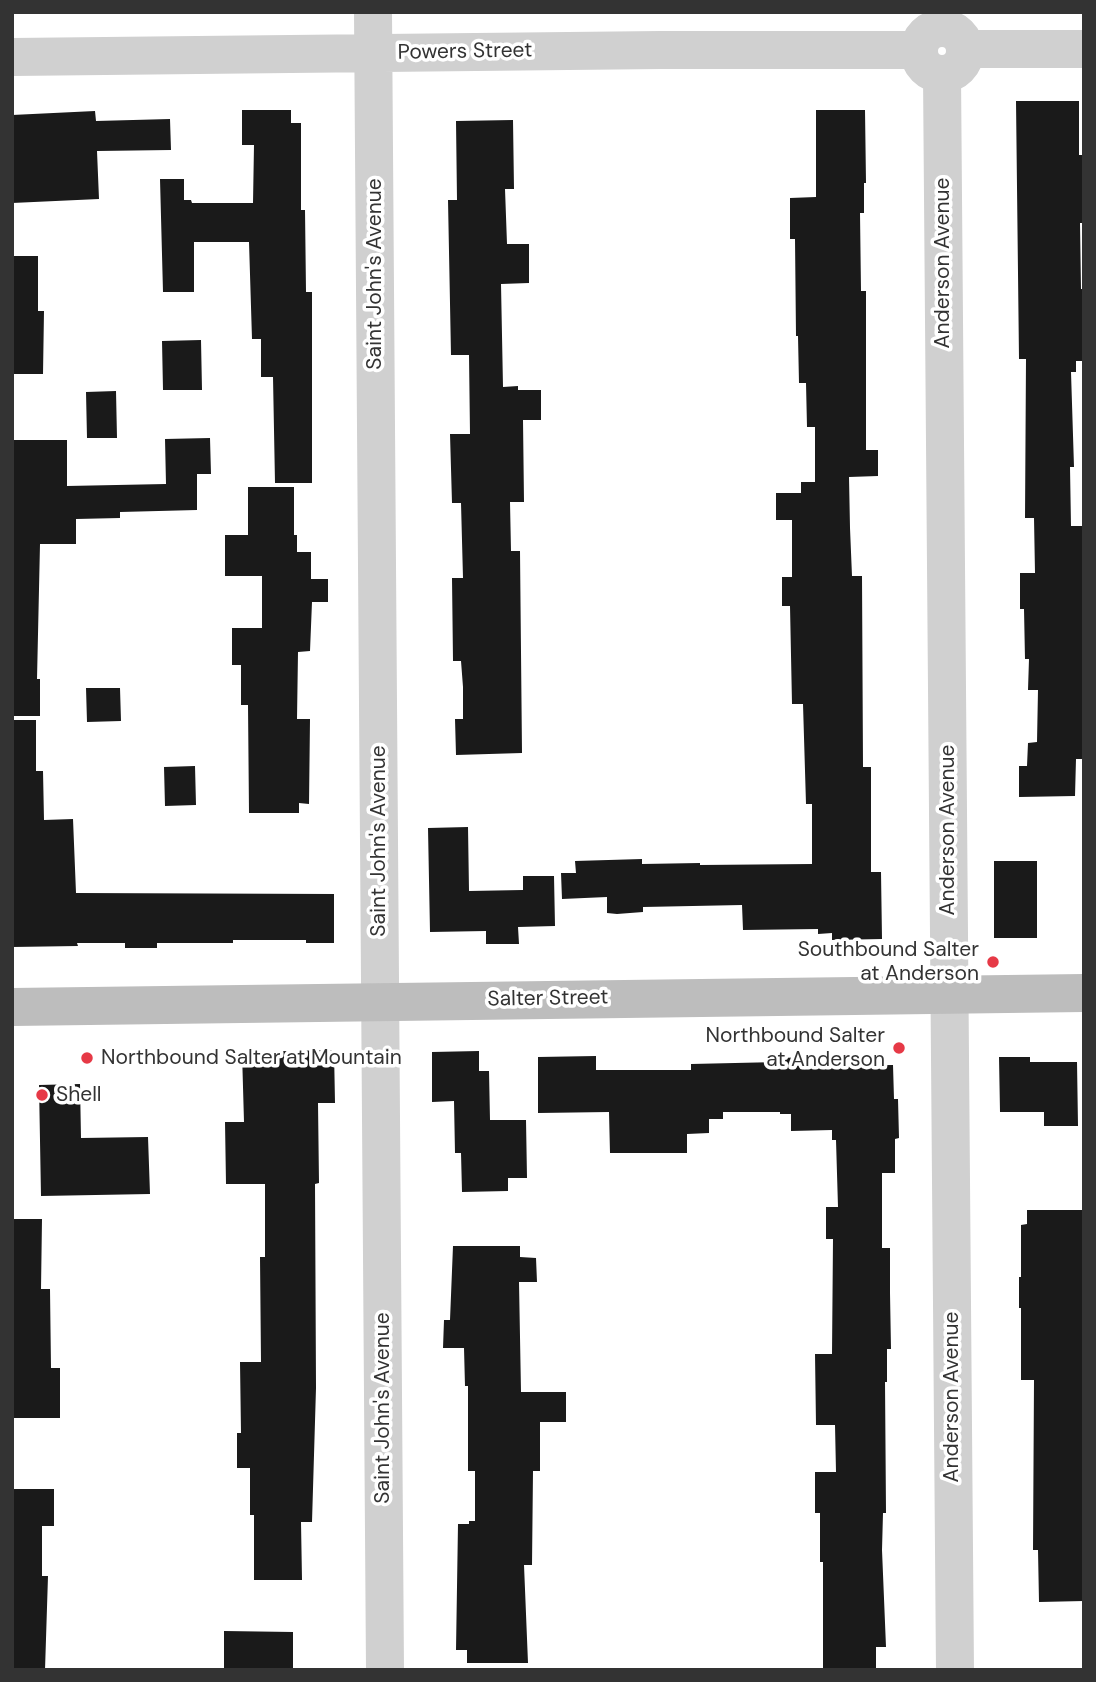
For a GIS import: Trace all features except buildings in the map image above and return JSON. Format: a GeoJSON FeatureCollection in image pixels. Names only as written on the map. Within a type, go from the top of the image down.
{"type":"FeatureCollection","features":[{"type":"Feature","properties":{"kind":"main road","name":"Salter Street"},"geometry":{"type":"LineString","coordinates":[[12,1007],[1084,993]]}},
{"type":"Feature","properties":{"kind":"street","name":"Saint John's Avenue"},"geometry":{"type":"LineString","coordinates":[[373,12],[385,1670]]}},
{"type":"Feature","properties":{"kind":"street","name":"Powers Street"},"geometry":{"type":"LineString","coordinates":[[12,57],[942,43],[1084,49]]}},
{"type":"Feature","properties":{"kind":"street","name":"Anderson Avenue"},"geometry":{"type":"LineString","coordinates":[[942,43],[955,1670]]}},
{"type":"Feature","properties":{"kind":"place","name":"Southbound Salter at Anderson"},"geometry":{"type":"Point","coordinates":[993,962]}},
{"type":"Feature","properties":{"kind":"place","name":"Northbound Salter at Anderson"},"geometry":{"type":"Point","coordinates":[899,1048]}},
{"type":"Feature","properties":{"kind":"place","name":"Northbound Salter at Mountain"},"geometry":{"type":"Point","coordinates":[87,1058]}},
{"type":"Feature","properties":{"kind":"place","name":"Shell"},"geometry":{"type":"Point","coordinates":[42,1095]}}]}
